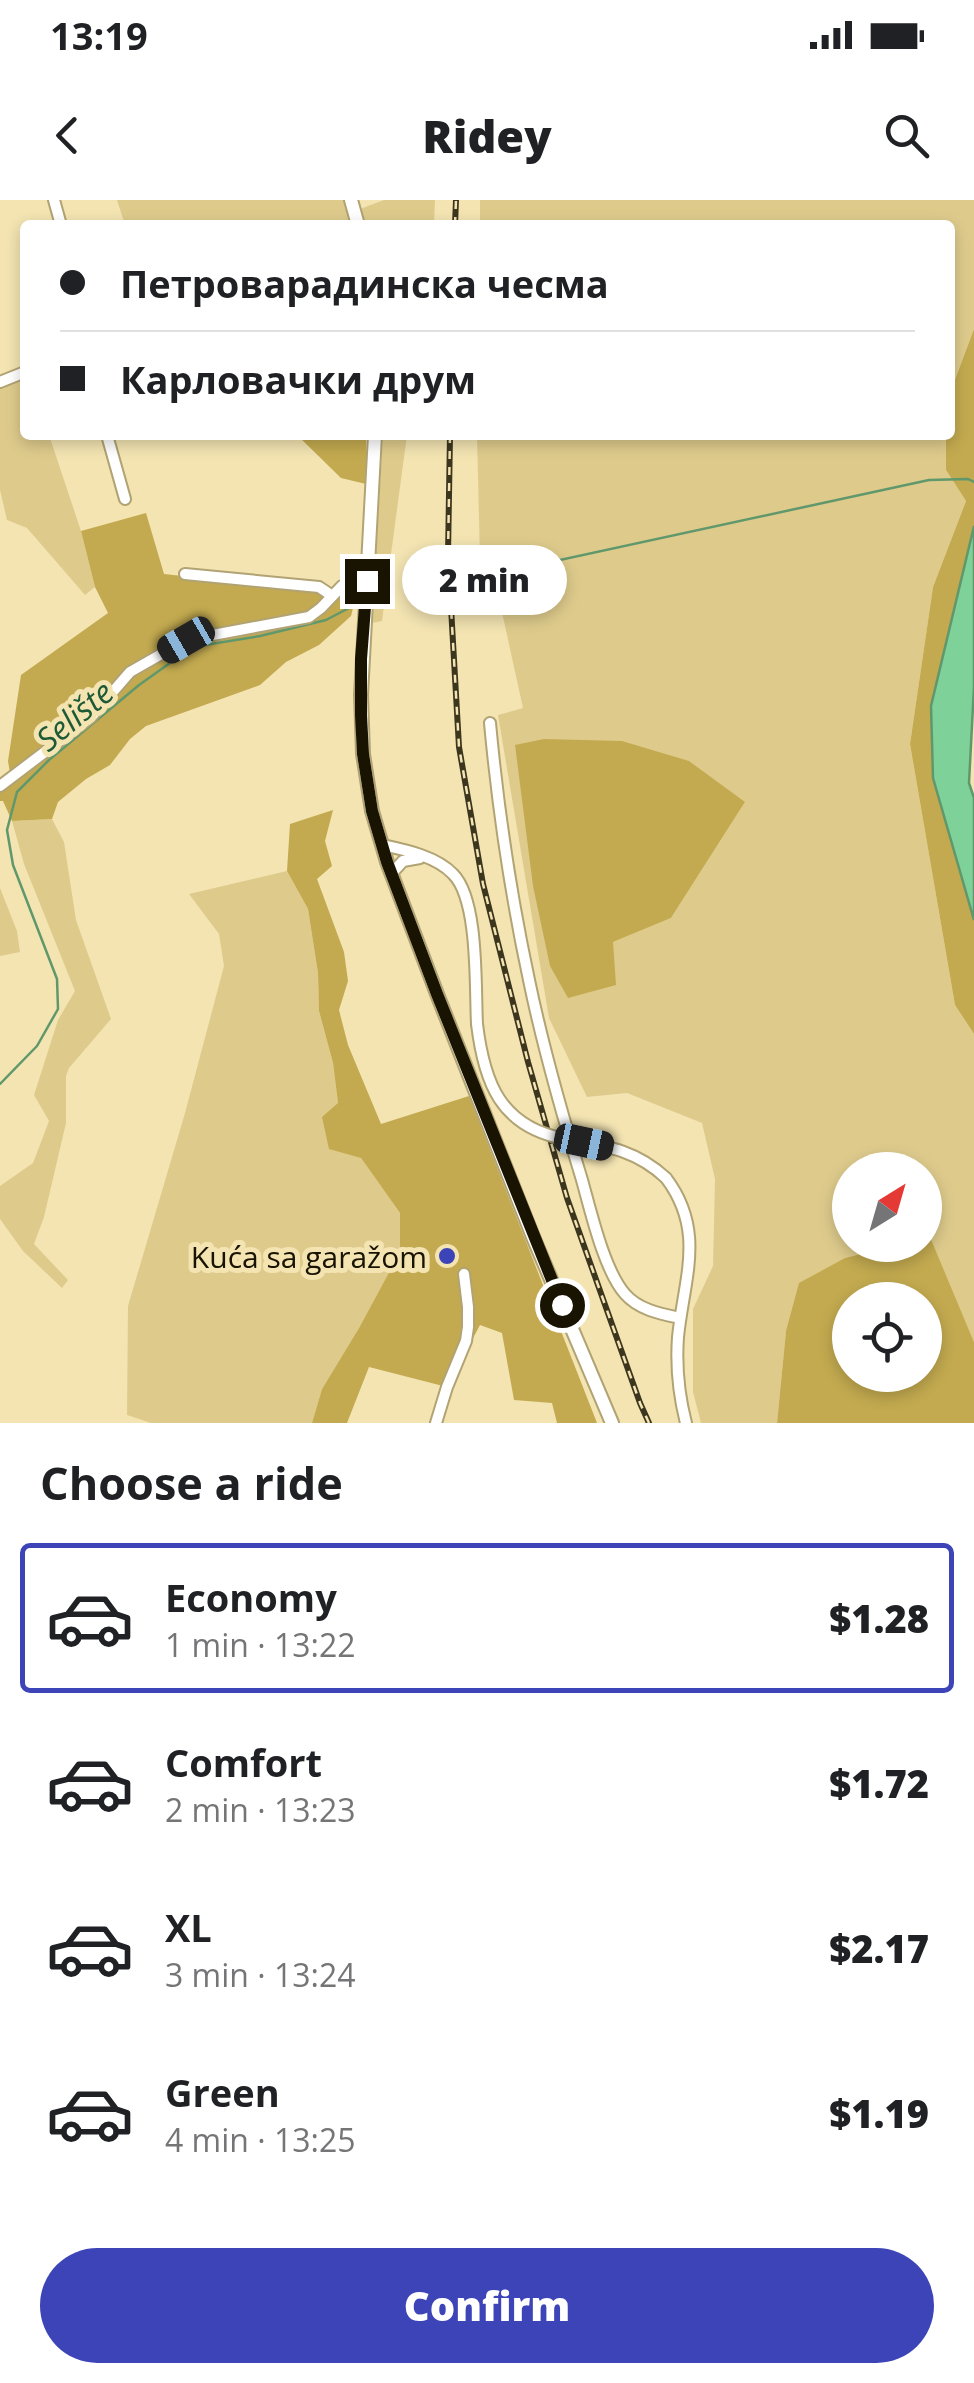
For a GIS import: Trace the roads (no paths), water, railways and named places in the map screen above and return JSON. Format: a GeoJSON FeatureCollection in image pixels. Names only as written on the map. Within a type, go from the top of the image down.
{"type":"FeatureCollection","features":[{"type":"Feature","properties":{"kind":"main road"},"geometry":{"type":"LineString","coordinates":[[375,440],[361,680],[363,754],[372,811],[392,873],[528,1224],[612,1423]]}},
{"type":"Feature","properties":{"kind":"street"},"geometry":{"type":"LineString","coordinates":[[108,440],[126,499]]}},
{"type":"Feature","properties":{"kind":"street"},"geometry":{"type":"LineString","coordinates":[[185,574],[319,588],[330,595]]}},
{"type":"Feature","properties":{"kind":"street"},"geometry":{"type":"LineString","coordinates":[[0,786],[91,718],[130,672],[186,640],[309,617],[342,586],[367,581]]}},
{"type":"Feature","properties":{"kind":"street"},"geometry":{"type":"LineString","coordinates":[[490,723],[528,980],[594,1221],[610,1269],[625,1294],[642,1307],[680,1318]]}},
{"type":"Feature","properties":{"kind":"street"},"geometry":{"type":"LineString","coordinates":[[382,846],[426,857],[453,874],[468,899],[477,1024],[485,1074],[505,1108],[538,1131],[629,1152],[666,1178],[682,1202],[691,1244],[677,1354],[686,1423]]}},
{"type":"Feature","properties":{"kind":"street"},"geometry":{"type":"LineString","coordinates":[[392,873],[404,862],[426,857]]}},
{"type":"Feature","properties":{"kind":"street"},"geometry":{"type":"LineString","coordinates":[[436,1423],[466,1341],[464,1274]]}},
{"type":"Feature","properties":{"kind":"waterway","name":"Selište"},"geometry":{"type":"LineString","coordinates":[[477,578],[929,480],[974,482]]}},
{"type":"Feature","properties":{"kind":"waterway","name":"Selište"},"geometry":{"type":"LineString","coordinates":[[0,1084],[37,1046],[58,1009],[57,979],[13,865],[7,830],[17,792],[49,760],[177,658],[205,645],[326,620],[349,608]]}},
{"type":"Feature","properties":{"kind":"railway"},"geometry":{"type":"LineString","coordinates":[[455,220],[456,200]]}},
{"type":"Feature","properties":{"kind":"railway"},"geometry":{"type":"LineString","coordinates":[[450,440],[448,555],[459,747],[483,884],[567,1198],[649,1423]]}},
{"type":"Feature","properties":{"kind":"place","name":"Kuća sa garažom"},"geometry":{"type":"Point","coordinates":[447,1256]}}]}
